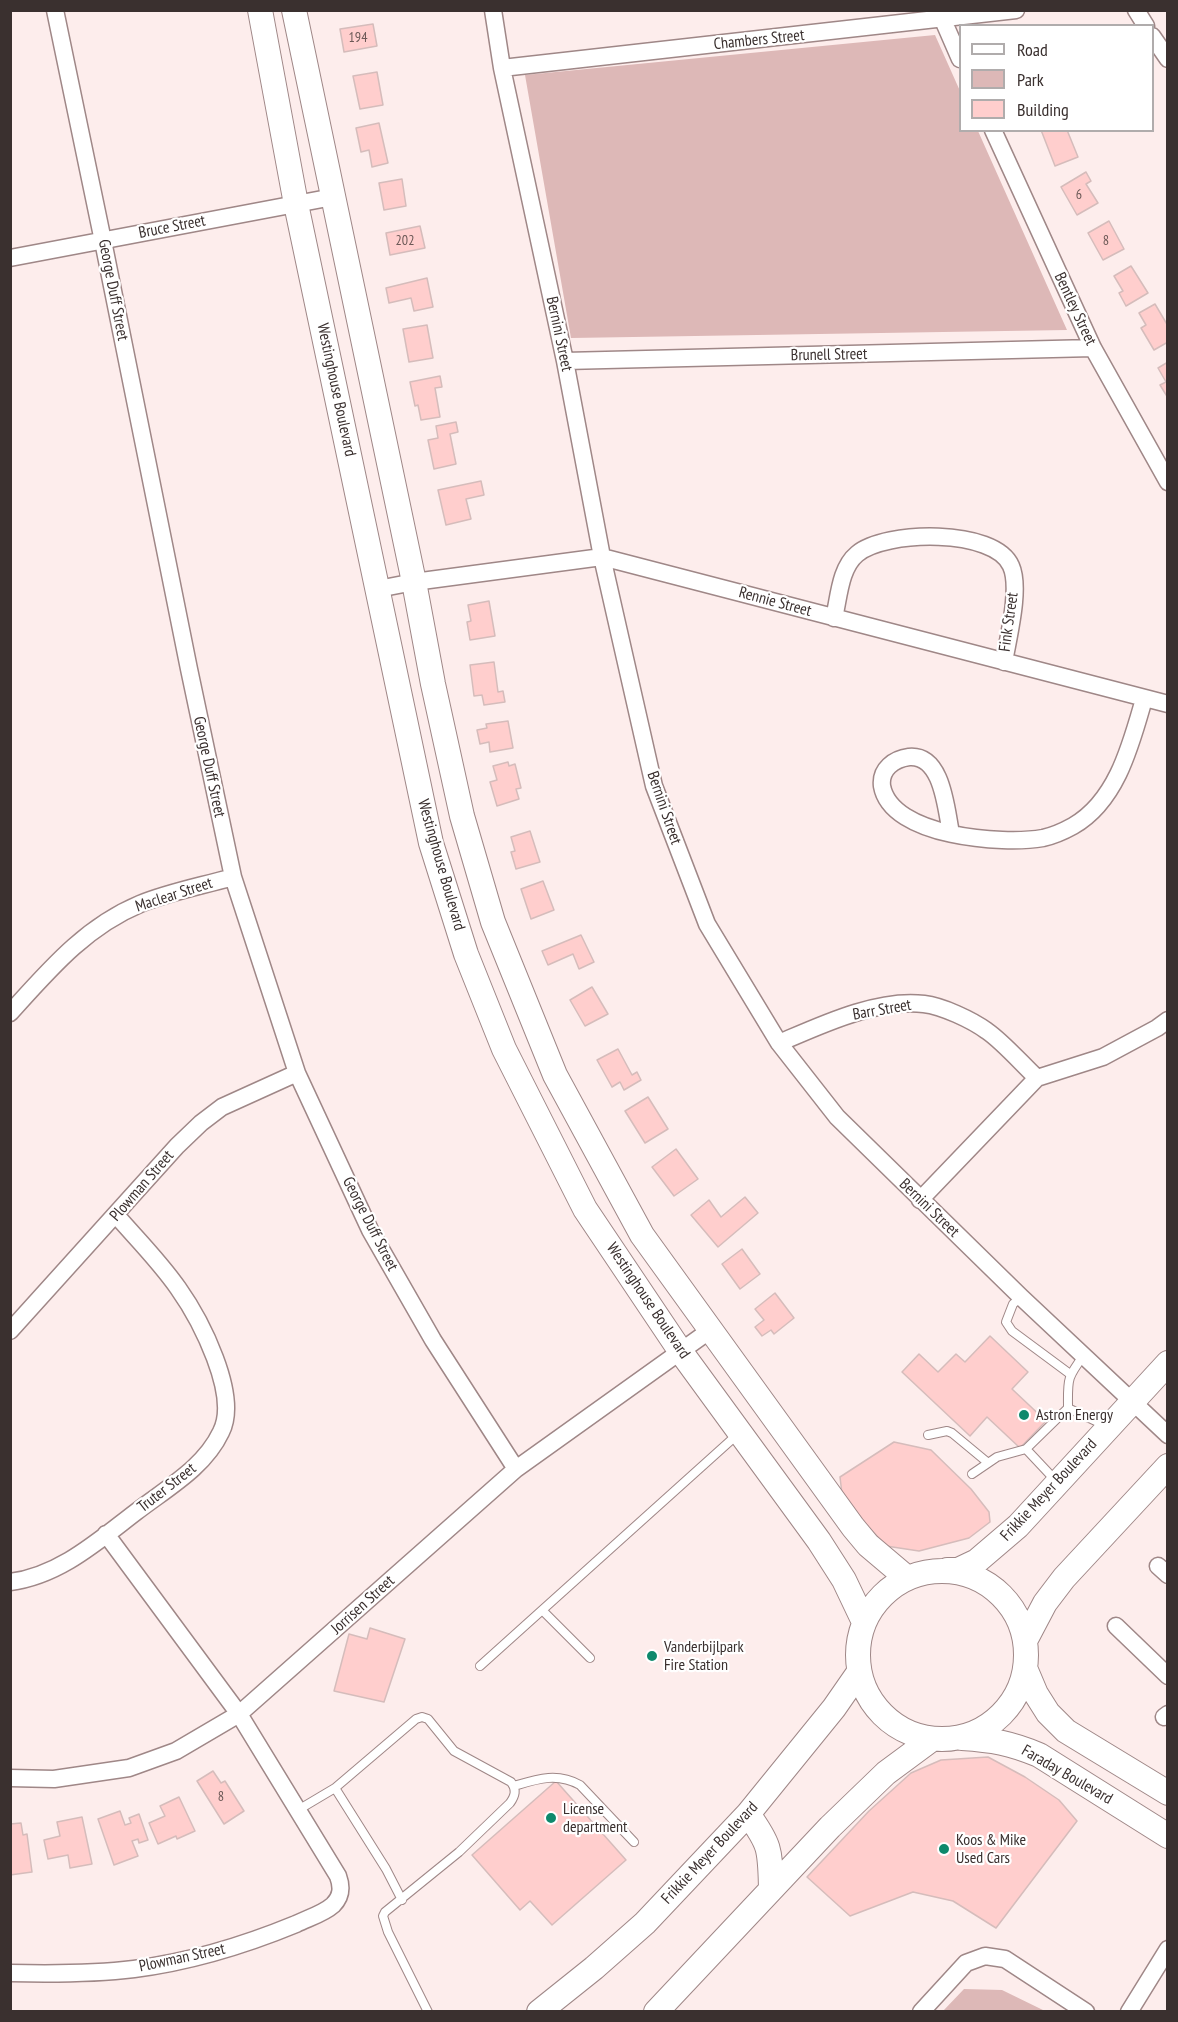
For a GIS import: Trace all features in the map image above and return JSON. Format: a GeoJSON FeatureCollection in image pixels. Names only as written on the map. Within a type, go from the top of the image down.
{"type":"FeatureCollection","features":[{"type":"Feature","properties":{"kind":"street","name":"George Duff Street"},"geometry":{"type":"LineString","coordinates":[[55,10],[233,877],[297,1072],[370,1230],[433,1340],[516,1469]]}},
{"type":"Feature","properties":{"kind":"street","name":"Westinghouse Boulevard"},"geometry":{"type":"LineString","coordinates":[[260,10],[296,204],[431,843],[466,954],[504,1048],[585,1209],[681,1352],[819,1541],[844,1580],[864,1622]]}},
{"type":"Feature","properties":{"kind":"street","name":"Westinghouse Boulevard"},"geometry":{"type":"LineString","coordinates":[[294,10],[414,582],[433,684],[462,816],[493,922],[555,1075],[642,1235],[853,1527],[867,1545],[908,1578]]}},
{"type":"Feature","properties":{"kind":"street","name":"Bernini Street"},"geometry":{"type":"LineString","coordinates":[[493,10],[502,68],[565,361],[602,557],[654,786],[707,924],[779,1043],[837,1117],[920,1200],[1167,1435]]}},
{"type":"Feature","properties":{"kind":"street","name":"Chambers Street"},"geometry":{"type":"LineString","coordinates":[[502,68],[1016,10]]}},
{"type":"Feature","properties":{"kind":"street"},"geometry":{"type":"LineString","coordinates":[[1136,10],[1145,24]]}},
{"type":"Feature","properties":{"kind":"street"},"geometry":{"type":"LineString","coordinates":[[943,20],[959,57]]}},
{"type":"Feature","properties":{"kind":"street"},"geometry":{"type":"LineString","coordinates":[[1154,39],[1167,59]]}},
{"type":"Feature","properties":{"kind":"street","name":"Bentley Street"},"geometry":{"type":"LineString","coordinates":[[994,132],[1093,348],[1167,482]]}},
{"type":"Feature","properties":{"kind":"street","name":"Bruce Street"},"geometry":{"type":"LineString","coordinates":[[10,258],[333,197]]}},
{"type":"Feature","properties":{"kind":"street","name":"Brunell Street"},"geometry":{"type":"LineString","coordinates":[[565,361],[1093,348]]}},
{"type":"Feature","properties":{"kind":"street","name":"Fink Street"},"geometry":{"type":"LineString","coordinates":[[834,618],[845,570],[859,552],[875,544],[902,538],[927,535],[960,539],[990,547],[1010,563],[1014,573],[1012,614],[1004,662]]}},
{"type":"Feature","properties":{"kind":"street","name":"Rennie Street"},"geometry":{"type":"LineString","coordinates":[[378,589],[414,582],[602,557],[1167,704]]}},
{"type":"Feature","properties":{"kind":"street"},"geometry":{"type":"LineString","coordinates":[[951,833],[939,779],[936,771],[929,764],[915,757],[907,757],[898,759],[886,768],[882,776],[884,792],[894,808],[904,818],[925,827],[951,833],[983,839],[1045,838],[1073,826],[1097,806],[1112,785],[1129,749],[1144,699]]}},
{"type":"Feature","properties":{"kind":"street","name":"Maclear Street"},"geometry":{"type":"LineString","coordinates":[[10,1013],[56,962],[80,940],[109,920],[141,904],[233,877]]}},
{"type":"Feature","properties":{"kind":"street","name":"Barr Street"},"geometry":{"type":"LineString","coordinates":[[779,1043],[839,1018],[877,1007],[927,1004],[955,1014],[988,1031],[1037,1078]]}},
{"type":"Feature","properties":{"kind":"street"},"geometry":{"type":"LineString","coordinates":[[920,1200],[1037,1078],[1103,1057],[1157,1028],[1167,1020]]}},
{"type":"Feature","properties":{"kind":"street","name":"Plowman Street"},"geometry":{"type":"LineString","coordinates":[[10,1331],[177,1146],[201,1123],[222,1107],[297,1072]]}},
{"type":"Feature","properties":{"kind":"street","name":"Truter Street"},"geometry":{"type":"LineString","coordinates":[[10,1582],[46,1574],[106,1534],[199,1464],[223,1430],[226,1412],[225,1393],[219,1370],[203,1331],[178,1288],[116,1215]]}},
{"type":"Feature","properties":{"kind":"street","name":"Jorrisen Street"},"geometry":{"type":"LineString","coordinates":[[10,1778],[54,1779],[129,1768],[176,1751],[240,1714],[516,1469],[710,1331]]}},
{"type":"Feature","properties":{"kind":"street","name":"Frikkie Meyer Boulevard"},"geometry":{"type":"LineString","coordinates":[[942,1571],[958,1570],[977,1561],[1018,1526],[1167,1363]]}},
{"type":"Feature","properties":{"kind":"street"},"geometry":{"type":"LineString","coordinates":[[1025,1641],[1045,1602],[1064,1578],[1167,1467]]}},
{"type":"Feature","properties":{"kind":"street"},"geometry":{"type":"LineString","coordinates":[[106,1534],[240,1714],[298,1810]]}},
{"type":"Feature","properties":{"kind":"street"},"geometry":{"type":"LineString","coordinates":[[942,1571],[961,1573],[980,1580],[1010,1605],[1019,1622],[1025,1641],[1025,1668],[1021,1685],[1003,1714],[974,1733],[957,1738],[932,1738],[907,1731],[885,1717],[873,1704],[865,1689],[859,1672],[858,1646],[864,1622],[875,1604],[890,1589],[908,1578],[924,1572],[942,1571]]}},
{"type":"Feature","properties":{"kind":"street"},"geometry":{"type":"LineString","coordinates":[[1116,1626],[1167,1676]]}},
{"type":"Feature","properties":{"kind":"street"},"geometry":{"type":"LineString","coordinates":[[1025,1668],[1036,1695],[1048,1713],[1066,1731],[1167,1793]]}},
{"type":"Feature","properties":{"kind":"street","name":"Frikkie Meyer Boulevard"},"geometry":{"type":"LineString","coordinates":[[539,2012],[645,1923],[748,1814],[834,1708],[859,1672]]}},
{"type":"Feature","properties":{"kind":"street"},"geometry":{"type":"LineString","coordinates":[[656,2012],[830,1827],[886,1773],[932,1738]]}},
{"type":"Feature","properties":{"kind":"street","name":"Faraday Boulevard"},"geometry":{"type":"LineString","coordinates":[[957,1738],[996,1741],[1039,1755],[1167,1836]]}},
{"type":"Feature","properties":{"kind":"street","name":"Plowman Street"},"geometry":{"type":"LineString","coordinates":[[10,1973],[57,1974],[135,1969],[198,1956],[266,1937],[324,1911],[340,1896],[341,1885],[338,1876],[298,1810]]}},
{"type":"Feature","properties":{"kind":"street"},"geometry":{"type":"LineString","coordinates":[[748,1814],[768,1844],[771,1888]]}},
{"type":"Feature","properties":{"kind":"street"},"geometry":{"type":"LineString","coordinates":[[1129,2012],[1167,1949]]}},
{"type":"Feature","properties":{"kind":"street"},"geometry":{"type":"LineString","coordinates":[[921,2012],[966,1964],[985,1956],[1005,1959],[1086,2012]]}},
{"type":"Feature","properties":{"kind":"lane"},"geometry":{"type":"LineString","coordinates":[[1021,1297],[1013,1304],[1006,1322],[1012,1331],[1070,1374]]}},
{"type":"Feature","properties":{"kind":"lane"},"geometry":{"type":"LineString","coordinates":[[972,1474],[997,1457],[1026,1449],[1068,1408],[1067,1386],[1070,1374],[1084,1355]]}},
{"type":"Feature","properties":{"kind":"lane"},"geometry":{"type":"LineString","coordinates":[[1068,1408],[1108,1427]]}},
{"type":"Feature","properties":{"kind":"lane"},"geometry":{"type":"LineString","coordinates":[[928,1435],[947,1431],[952,1433],[987,1462]]}},
{"type":"Feature","properties":{"kind":"lane"},"geometry":{"type":"LineString","coordinates":[[480,1666],[740,1432]]}},
{"type":"Feature","properties":{"kind":"lane"},"geometry":{"type":"LineString","coordinates":[[1026,1449],[1058,1482]]}},
{"type":"Feature","properties":{"kind":"lane"},"geometry":{"type":"LineString","coordinates":[[543,1611],[590,1658]]}},
{"type":"Feature","properties":{"kind":"lane"},"geometry":{"type":"LineString","coordinates":[[298,1810],[335,1788],[416,1719],[422,1717],[428,1719],[454,1750],[511,1782],[514,1786],[515,1797],[510,1803],[459,1852],[383,1916],[388,1932],[428,2012]]}},
{"type":"Feature","properties":{"kind":"lane"},"geometry":{"type":"LineString","coordinates":[[514,1786],[546,1777],[564,1778],[580,1785],[634,1842]]}},
{"type":"Feature","properties":{"kind":"lane"},"geometry":{"type":"LineString","coordinates":[[335,1788],[386,1869],[402,1900]]}},
{"type":"Feature","properties":{"kind":"green space"},"geometry":{"type":"Polygon","coordinates":[[[935,35],[959,89],[959,132],[978,132],[1067,330],[571,338],[525,75],[935,35]]]}},
{"type":"Feature","properties":{"kind":"green space"},"geometry":{"type":"Polygon","coordinates":[[[964,1989],[1002,1990],[1045,2011],[943,2011],[964,1989]]]}},
{"type":"Feature","properties":{"kind":"building"},"geometry":{"type":"Polygon","coordinates":[[[373,24],[377,46],[344,52],[340,29],[373,24]]]}},
{"type":"Feature","properties":{"kind":"building"},"geometry":{"type":"Polygon","coordinates":[[[377,72],[383,105],[360,109],[353,76],[377,72]]]}},
{"type":"Feature","properties":{"kind":"building"},"geometry":{"type":"Polygon","coordinates":[[[379,123],[388,163],[372,167],[369,150],[361,152],[356,128],[379,123]]]}},
{"type":"Feature","properties":{"kind":"building"},"geometry":{"type":"Polygon","coordinates":[[[1042,132],[1068,132],[1078,157],[1055,166],[1042,132]]]}},
{"type":"Feature","properties":{"kind":"building"},"geometry":{"type":"Polygon","coordinates":[[[1086,172],[1091,181],[1086,184],[1098,203],[1077,215],[1061,187],[1086,172]]]}},
{"type":"Feature","properties":{"kind":"building"},"geometry":{"type":"Polygon","coordinates":[[[402,179],[406,206],[384,210],[379,183],[402,179]]]}},
{"type":"Feature","properties":{"kind":"building"},"geometry":{"type":"Polygon","coordinates":[[[1109,221],[1124,249],[1103,260],[1088,233],[1109,221]]]}},
{"type":"Feature","properties":{"kind":"building"},"geometry":{"type":"Polygon","coordinates":[[[420,226],[425,248],[390,255],[386,233],[420,226]]]}},
{"type":"Feature","properties":{"kind":"building"},"geometry":{"type":"Polygon","coordinates":[[[1131,266],[1148,293],[1126,306],[1119,293],[1123,291],[1114,276],[1131,266]]]}},
{"type":"Feature","properties":{"kind":"building"},"geometry":{"type":"Polygon","coordinates":[[[427,278],[433,307],[414,311],[411,298],[389,303],[386,288],[427,278]]]}},
{"type":"Feature","properties":{"kind":"building"},"geometry":{"type":"Polygon","coordinates":[[[1155,304],[1168,326],[1168,342],[1154,350],[1141,328],[1146,325],[1139,313],[1155,304]]]}},
{"type":"Feature","properties":{"kind":"building"},"geometry":{"type":"Polygon","coordinates":[[[427,325],[433,358],[409,362],[403,329],[427,325]]]}},
{"type":"Feature","properties":{"kind":"building"},"geometry":{"type":"Polygon","coordinates":[[[1168,362],[1168,398],[1160,385],[1166,382],[1158,368],[1168,362]]]}},
{"type":"Feature","properties":{"kind":"building"},"geometry":{"type":"Polygon","coordinates":[[[440,376],[442,387],[435,388],[440,417],[421,420],[418,405],[415,406],[410,382],[440,376]]]}},
{"type":"Feature","properties":{"kind":"building"},"geometry":{"type":"Polygon","coordinates":[[[456,422],[458,432],[450,434],[456,464],[434,469],[428,440],[438,438],[436,426],[456,422]]]}},
{"type":"Feature","properties":{"kind":"building"},"geometry":{"type":"Polygon","coordinates":[[[481,481],[484,495],[466,499],[471,519],[446,525],[438,490],[481,481]]]}},
{"type":"Feature","properties":{"kind":"building"},"geometry":{"type":"Polygon","coordinates":[[[489,601],[495,636],[470,640],[467,622],[471,621],[468,605],[489,601]]]}},
{"type":"Feature","properties":{"kind":"building"},"geometry":{"type":"Polygon","coordinates":[[[494,662],[498,692],[503,691],[505,702],[484,705],[482,695],[474,696],[470,665],[494,662]]]}},
{"type":"Feature","properties":{"kind":"building"},"geometry":{"type":"Polygon","coordinates":[[[508,721],[513,748],[490,752],[489,742],[480,744],[477,730],[487,728],[486,724],[508,721]]]}},
{"type":"Feature","properties":{"kind":"building"},"geometry":{"type":"Polygon","coordinates":[[[508,762],[509,766],[515,764],[521,788],[516,789],[519,799],[497,806],[490,782],[497,780],[493,766],[508,762]]]}},
{"type":"Feature","properties":{"kind":"building"},"geometry":{"type":"Polygon","coordinates":[[[530,831],[540,862],[516,869],[511,852],[515,851],[511,837],[530,831]]]}},
{"type":"Feature","properties":{"kind":"building"},"geometry":{"type":"Polygon","coordinates":[[[543,881],[554,910],[531,919],[521,889],[543,881]]]}},
{"type":"Feature","properties":{"kind":"building"},"geometry":{"type":"Polygon","coordinates":[[[581,935],[594,962],[579,969],[573,954],[548,965],[542,951],[581,935]]]}},
{"type":"Feature","properties":{"kind":"building"},"geometry":{"type":"Polygon","coordinates":[[[592,987],[608,1014],[585,1026],[570,1000],[592,987]]]}},
{"type":"Feature","properties":{"kind":"building"},"geometry":{"type":"Polygon","coordinates":[[[618,1049],[632,1075],[637,1072],[641,1080],[624,1090],[620,1082],[612,1087],[597,1060],[618,1049]]]}},
{"type":"Feature","properties":{"kind":"building"},"geometry":{"type":"Polygon","coordinates":[[[648,1097],[668,1129],[645,1143],[625,1111],[648,1097]]]}},
{"type":"Feature","properties":{"kind":"building"},"geometry":{"type":"Polygon","coordinates":[[[676,1149],[698,1179],[674,1196],[652,1167],[676,1149]]]}},
{"type":"Feature","properties":{"kind":"building"},"geometry":{"type":"Polygon","coordinates":[[[745,1197],[758,1213],[718,1247],[691,1215],[709,1200],[721,1217],[745,1197]]]}},
{"type":"Feature","properties":{"kind":"building"},"geometry":{"type":"Polygon","coordinates":[[[742,1249],[760,1274],[740,1289],[722,1264],[742,1249]]]}},
{"type":"Feature","properties":{"kind":"building"},"geometry":{"type":"Polygon","coordinates":[[[775,1293],[794,1318],[774,1334],[771,1330],[762,1336],[755,1327],[764,1320],[755,1309],[775,1293]]]}},
{"type":"Feature","properties":{"kind":"building"},"geometry":{"type":"Polygon","coordinates":[[[990,1336],[1028,1372],[1012,1389],[1046,1421],[1020,1448],[987,1417],[970,1436],[902,1372],[919,1354],[938,1372],[956,1354],[965,1362],[990,1336]]]}},
{"type":"Feature","properties":{"kind":"building"},"geometry":{"type":"Polygon","coordinates":[[[894,1442],[931,1450],[971,1489],[989,1512],[990,1522],[969,1538],[919,1551],[886,1546],[842,1494],[840,1477],[894,1442]]]}},
{"type":"Feature","properties":{"kind":"building"},"geometry":{"type":"Polygon","coordinates":[[[370,1628],[405,1639],[384,1702],[334,1691],[349,1634],[367,1639],[370,1628]]]}},
{"type":"Feature","properties":{"kind":"building","name":"Koos & Mike Used Cars"},"geometry":{"type":"Polygon","coordinates":[[[988,1757],[1025,1777],[1059,1800],[1077,1821],[996,1928],[953,1901],[913,1892],[850,1916],[807,1877],[869,1811],[911,1773],[941,1760],[988,1757]]]}},
{"type":"Feature","properties":{"kind":"building"},"geometry":{"type":"Polygon","coordinates":[[[213,1771],[221,1783],[225,1781],[244,1811],[224,1824],[197,1781],[213,1771]]]}},
{"type":"Feature","properties":{"kind":"building","name":"License department"},"geometry":{"type":"Polygon","coordinates":[[[556,1781],[626,1860],[552,1925],[530,1901],[520,1910],[472,1855],[556,1781]]]}},
{"type":"Feature","properties":{"kind":"building"},"geometry":{"type":"Polygon","coordinates":[[[179,1797],[195,1831],[158,1844],[149,1823],[165,1816],[160,1806],[179,1797]]]}},
{"type":"Feature","properties":{"kind":"building"},"geometry":{"type":"Polygon","coordinates":[[[120,1811],[125,1825],[131,1823],[129,1818],[139,1814],[148,1840],[139,1843],[138,1839],[132,1841],[138,1856],[114,1865],[98,1819],[120,1811]]]}},
{"type":"Feature","properties":{"kind":"building"},"geometry":{"type":"Polygon","coordinates":[[[82,1817],[92,1864],[70,1868],[68,1855],[48,1859],[44,1840],[60,1836],[57,1822],[82,1817]]]}},
{"type":"Feature","properties":{"kind":"building"},"geometry":{"type":"Polygon","coordinates":[[[21,1823],[23,1835],[27,1834],[32,1872],[10,1875],[10,1824],[21,1823]]]}},
{"type":"Feature","properties":{"kind":"place","name":"Astron Energy"},"geometry":{"type":"Point","coordinates":[1024,1415]}},
{"type":"Feature","properties":{"kind":"place","name":"Vanderbijlpark Fire Station"},"geometry":{"type":"Point","coordinates":[652,1656]}},
{"type":"Feature","properties":{"kind":"place","name":"License department"},"geometry":{"type":"Point","coordinates":[551,1818]}},
{"type":"Feature","properties":{"kind":"place","name":"Koos & Mike Used Cars"},"geometry":{"type":"Point","coordinates":[944,1849]}}]}
